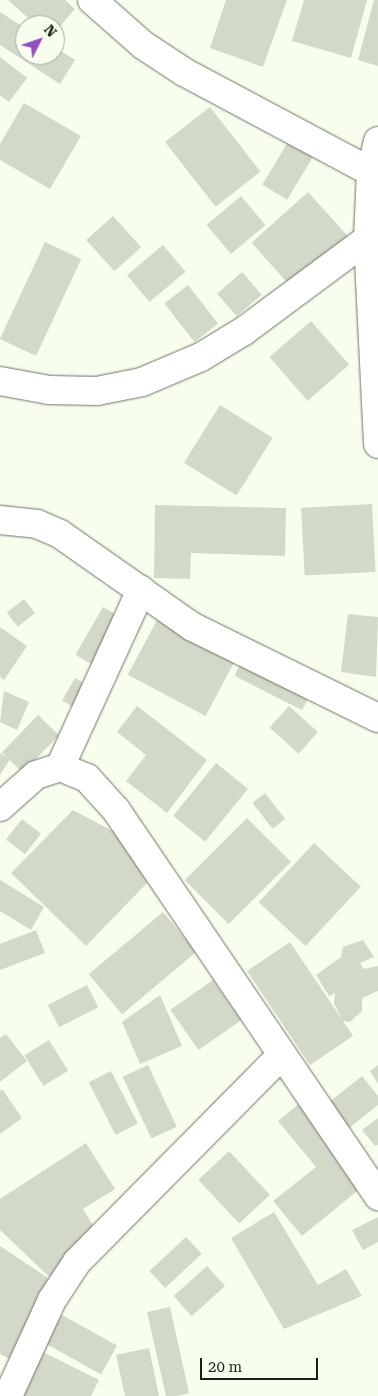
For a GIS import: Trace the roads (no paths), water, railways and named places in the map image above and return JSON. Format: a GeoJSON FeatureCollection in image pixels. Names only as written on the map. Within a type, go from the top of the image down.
{"type":"FeatureCollection","features":[{"type":"Feature","properties":{"kind":"street"},"geometry":{"type":"LineString","coordinates":[[92,0],[143,45],[184,72],[371,172]]}},
{"type":"Feature","properties":{"kind":"street"},"geometry":{"type":"LineString","coordinates":[[378,141],[371,172],[368,239],[378,444]]}},
{"type":"Feature","properties":{"kind":"street"},"geometry":{"type":"LineString","coordinates":[[0,381],[49,390],[97,391],[142,382],[200,357],[244,331],[368,239]]}},
{"type":"Feature","properties":{"kind":"street"},"geometry":{"type":"LineString","coordinates":[[0,520],[37,524],[60,534],[193,627],[378,718]]}},
{"type":"Feature","properties":{"kind":"street"},"geometry":{"type":"LineString","coordinates":[[60,767],[141,590]]}},
{"type":"Feature","properties":{"kind":"street"},"geometry":{"type":"LineString","coordinates":[[0,807],[36,775],[60,767],[87,778],[116,810],[378,1196]]}},
{"type":"Feature","properties":{"kind":"street"},"geometry":{"type":"LineString","coordinates":[[8,1396],[52,1300],[77,1262],[282,1055]]}}]}
